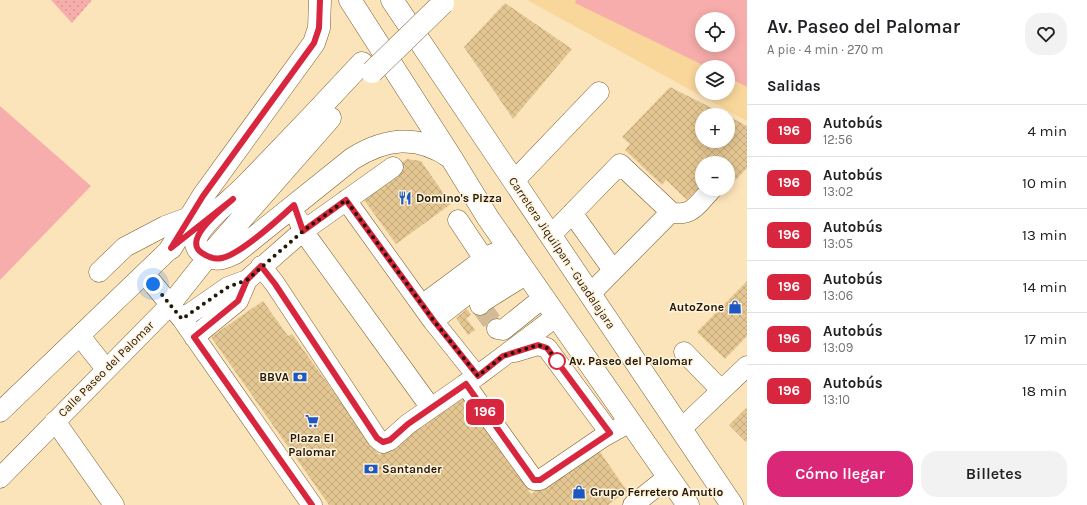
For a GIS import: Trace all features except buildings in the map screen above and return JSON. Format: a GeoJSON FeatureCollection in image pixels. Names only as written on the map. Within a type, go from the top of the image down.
{"type":"FeatureCollection","features":[{"type":"Feature","properties":{"kind":"highway"},"geometry":{"type":"LineString","coordinates":[[171,248],[188,218],[314,43],[319,28],[320,0]]}},
{"type":"Feature","properties":{"kind":"highway"},"geometry":{"type":"LineString","coordinates":[[350,0],[488,218],[688,505]]}},
{"type":"Feature","properties":{"kind":"highway","name":"Carretera Jiquilpan - Guadalajara"},"geometry":{"type":"LineString","coordinates":[[392,0],[732,505]]}},
{"type":"Feature","properties":{"kind":"highway"},"geometry":{"type":"LineString","coordinates":[[438,1],[233,199],[211,218],[198,234],[196,246],[198,251],[208,257],[221,259],[235,253],[352,159],[382,145],[401,142],[420,143],[437,149],[452,159]]}},
{"type":"Feature","properties":{"kind":"highway"},"geometry":{"type":"LineString","coordinates":[[208,257],[367,68]]}},
{"type":"Feature","properties":{"kind":"highway"},"geometry":{"type":"LineString","coordinates":[[171,248],[233,199]]}},
{"type":"Feature","properties":{"kind":"street"},"geometry":{"type":"LineString","coordinates":[[514,181],[599,92]]}},
{"type":"Feature","properties":{"kind":"street"},"geometry":{"type":"LineString","coordinates":[[551,235],[620,164],[671,212],[682,215],[689,212],[705,196]]}},
{"type":"Feature","properties":{"kind":"street"},"geometry":{"type":"LineString","coordinates":[[176,312],[254,273],[303,231],[393,167]]}},
{"type":"Feature","properties":{"kind":"street"},"geometry":{"type":"LineString","coordinates":[[346,200],[434,321],[534,480],[540,480],[610,433],[630,422]]}},
{"type":"Feature","properties":{"kind":"street"},"geometry":{"type":"LineString","coordinates":[[294,205],[303,231],[431,408]]}},
{"type":"Feature","properties":{"kind":"street"},"geometry":{"type":"LineString","coordinates":[[590,294],[671,212]]}},
{"type":"Feature","properties":{"kind":"street"},"geometry":{"type":"LineString","coordinates":[[572,213],[613,270]]}},
{"type":"Feature","properties":{"kind":"street"},"geometry":{"type":"LineString","coordinates":[[98,272],[124,247],[165,226],[188,218]]}},
{"type":"Feature","properties":{"kind":"street"},"geometry":{"type":"LineString","coordinates":[[458,220],[484,259]]}},
{"type":"Feature","properties":{"kind":"street"},"geometry":{"type":"LineString","coordinates":[[0,412],[171,248]]}},
{"type":"Feature","properties":{"kind":"street","name":"Calle Paseo del Palomar"},"geometry":{"type":"LineString","coordinates":[[0,478],[106,369],[176,312],[208,257]]}},
{"type":"Feature","properties":{"kind":"street"},"geometry":{"type":"LineString","coordinates":[[422,305],[484,259],[517,259]]}},
{"type":"Feature","properties":{"kind":"street"},"geometry":{"type":"LineString","coordinates":[[480,305],[517,259]]}},
{"type":"Feature","properties":{"kind":"street"},"geometry":{"type":"LineString","coordinates":[[434,321],[517,259]]}},
{"type":"Feature","properties":{"kind":"street"},"geometry":{"type":"LineString","coordinates":[[194,337],[238,301],[254,273]]}},
{"type":"Feature","properties":{"kind":"street"},"geometry":{"type":"LineString","coordinates":[[254,273],[275,284],[377,438],[383,442],[390,440],[431,408],[472,380],[557,316]]}},
{"type":"Feature","properties":{"kind":"street"},"geometry":{"type":"LineString","coordinates":[[145,274],[176,312],[312,505]]}},
{"type":"Feature","properties":{"kind":"street"},"geometry":{"type":"LineString","coordinates":[[497,330],[503,330],[544,297]]}},
{"type":"Feature","properties":{"kind":"street"},"geometry":{"type":"LineString","coordinates":[[80,336],[106,369]]}},
{"type":"Feature","properties":{"kind":"street"},"geometry":{"type":"LineString","coordinates":[[503,356],[538,345],[547,348],[610,433]]}},
{"type":"Feature","properties":{"kind":"street"},"geometry":{"type":"LineString","coordinates":[[684,352],[721,390]]}},
{"type":"Feature","properties":{"kind":"street"},"geometry":{"type":"LineString","coordinates":[[681,429],[747,366]]}},
{"type":"Feature","properties":{"kind":"street"},"geometry":{"type":"LineString","coordinates":[[55,421],[114,505]]}},
{"type":"Feature","properties":{"kind":"street"},"geometry":{"type":"LineString","coordinates":[[633,505],[668,477]]}},
{"type":"Feature","properties":{"kind":"shaded area"},"geometry":{"type":"Polygon","coordinates":[[[51,0],[92,0],[72,23],[51,0]]]}},
{"type":"Feature","properties":{"kind":"shaded area"},"geometry":{"type":"Polygon","coordinates":[[[527,0],[747,0],[747,121],[735,114],[735,108],[723,108],[709,100],[735,100],[735,60],[695,60],[695,92],[527,0]]]}},
{"type":"Feature","properties":{"kind":"shaded area"},"geometry":{"type":"Polygon","coordinates":[[[576,0],[747,0],[747,87],[735,81],[735,60],[695,61],[575,3],[576,0]]]}},
{"type":"Feature","properties":{"kind":"shaded area"},"geometry":{"type":"Polygon","coordinates":[[[0,106],[91,186],[0,280],[0,106]]]}},
{"type":"Feature","properties":{"kind":"tunnel"},"geometry":{"type":"LineString","coordinates":[[480,305],[497,329]]}},
{"type":"Feature","properties":{"kind":"bus line","name":"196"},"geometry":{"type":"LineString","coordinates":[[312,505],[194,337],[238,301],[247,280],[261,266],[275,284],[377,438],[383,442],[390,440],[408,424],[466,384],[534,480],[540,480],[610,433],[547,348],[538,345],[503,356],[478,376],[434,321],[346,200],[326,216],[303,231],[294,205],[235,253],[221,259],[208,257],[198,251],[196,240],[198,234],[211,218],[233,199],[171,248],[188,218],[203,196],[314,43],[319,28],[320,0]]}},
{"type":"Feature","properties":{"kind":"place","name":"Domino's Pizza"},"geometry":{"type":"Point","coordinates":[405,198]}},
{"type":"Feature","properties":{"kind":"place","name":"AutoZone"},"geometry":{"type":"Point","coordinates":[735,307]}},
{"type":"Feature","properties":{"kind":"place","name":"Av. Paseo del Palomar"},"geometry":{"type":"Point","coordinates":[557,361]}},
{"type":"Feature","properties":{"kind":"place","name":"BBVA"},"geometry":{"type":"Point","coordinates":[300,377]}},
{"type":"Feature","properties":{"kind":"place","name":"Plaza El Palomar"},"geometry":{"type":"Point","coordinates":[312,421]}},
{"type":"Feature","properties":{"kind":"place","name":"Santander"},"geometry":{"type":"Point","coordinates":[371,469]}},
{"type":"Feature","properties":{"kind":"place","name":"Grupo Ferretero Amutio"},"geometry":{"type":"Point","coordinates":[579,492]}},
{"type":"Feature","properties":{"kind":"route"},"geometry":{"type":"LineString","coordinates":[[153,284],[182,319],[228,287],[247,280],[261,266],[303,231],[326,216],[346,200],[434,321],[478,376],[503,356],[538,345],[547,348],[557,361]]}}]}
